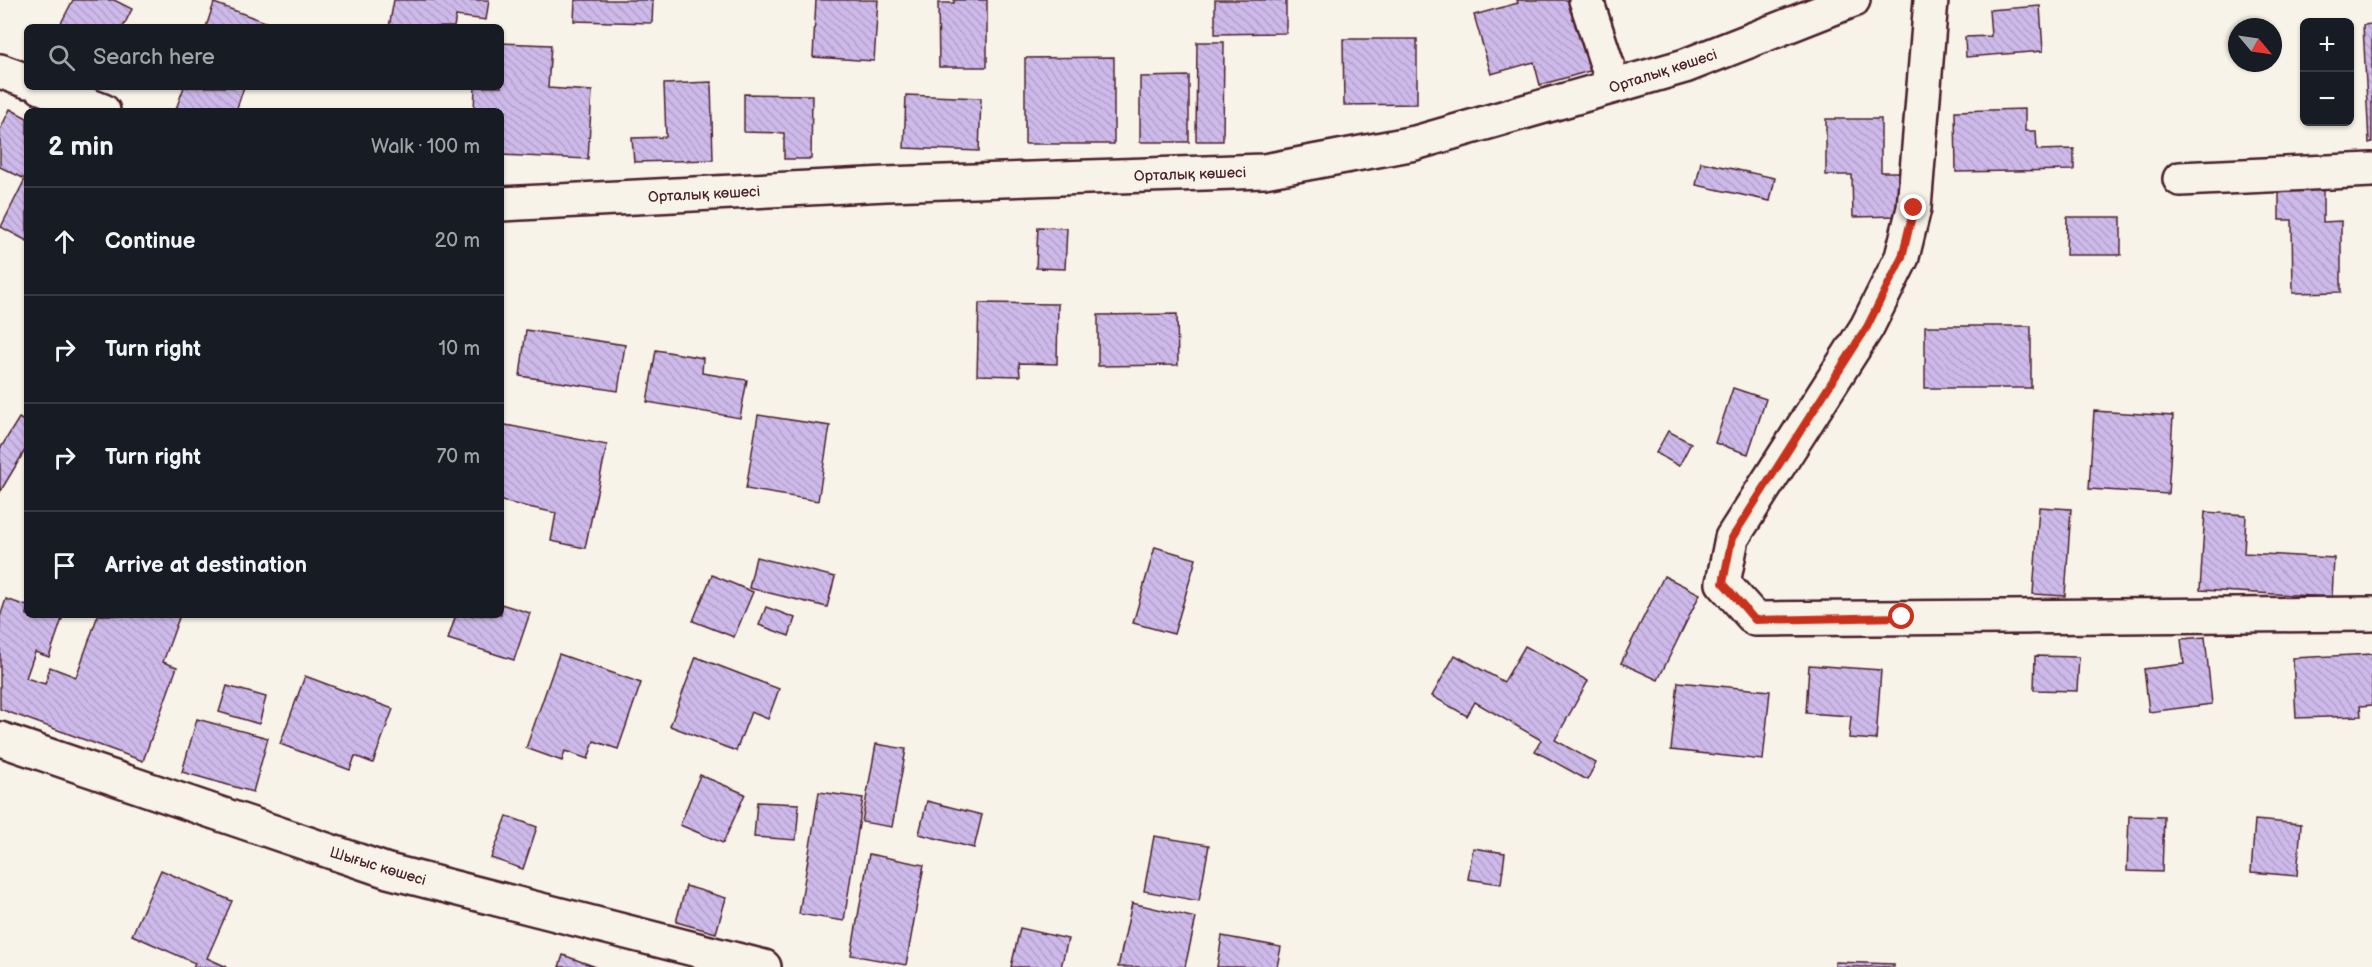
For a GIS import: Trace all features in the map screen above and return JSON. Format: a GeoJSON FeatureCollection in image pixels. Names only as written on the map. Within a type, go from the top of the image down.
{"type":"FeatureCollection","features":[{"type":"Feature","properties":{"kind":"street"},"geometry":{"type":"LineString","coordinates":[[1586,0],[1614,86]]}},
{"type":"Feature","properties":{"kind":"street","name":"Орталық көшесі"},"geometry":{"type":"LineString","coordinates":[[504,204],[886,184],[1264,171],[1415,143],[1685,66],[1853,0]]}},
{"type":"Feature","properties":{"kind":"street"},"geometry":{"type":"LineString","coordinates":[[1931,0],[1914,208],[1902,257],[1867,327],[1732,538],[1723,583],[1755,620],[2372,614]]}},
{"type":"Feature","properties":{"kind":"street"},"geometry":{"type":"LineString","coordinates":[[0,71],[24,80]]}},
{"type":"Feature","properties":{"kind":"street"},"geometry":{"type":"LineString","coordinates":[[49,90],[95,108]]}},
{"type":"Feature","properties":{"kind":"street"},"geometry":{"type":"LineString","coordinates":[[2180,180],[2372,170]]}},
{"type":"Feature","properties":{"kind":"street","name":"Шығыс көшесі"},"geometry":{"type":"LineString","coordinates":[[0,740],[388,871],[764,967]]}},
{"type":"Feature","properties":{"kind":"building"},"geometry":{"type":"Polygon","coordinates":[[[73,0],[114,0],[132,9],[124,24],[61,24],[73,0]]]}},
{"type":"Feature","properties":{"kind":"building"},"geometry":{"type":"Polygon","coordinates":[[[394,0],[489,0],[486,20],[456,16],[455,24],[390,24],[394,0]]]}},
{"type":"Feature","properties":{"kind":"building"},"geometry":{"type":"Polygon","coordinates":[[[575,0],[653,0],[652,23],[574,21],[575,0]]]}},
{"type":"Feature","properties":{"kind":"building"},"geometry":{"type":"Polygon","coordinates":[[[816,0],[878,0],[874,61],[813,57],[816,0]]]}},
{"type":"Feature","properties":{"kind":"building"},"geometry":{"type":"Polygon","coordinates":[[[954,0],[987,0],[987,67],[939,67],[938,3],[954,3],[954,0]]]}},
{"type":"Feature","properties":{"kind":"building"},"geometry":{"type":"Polygon","coordinates":[[[1215,0],[1286,0],[1286,33],[1215,34],[1215,0]]]}},
{"type":"Feature","properties":{"kind":"building"},"geometry":{"type":"Polygon","coordinates":[[[1517,0],[1573,0],[1593,70],[1540,85],[1534,62],[1491,74],[1474,15],[1518,3],[1517,0]]]}},
{"type":"Feature","properties":{"kind":"building"},"geometry":{"type":"Polygon","coordinates":[[[214,3],[268,23],[268,24],[207,24],[214,3]]]}},
{"type":"Feature","properties":{"kind":"building"},"geometry":{"type":"Polygon","coordinates":[[[2040,6],[2043,51],[1966,57],[1965,37],[1991,36],[1989,10],[2040,6]]]}},
{"type":"Feature","properties":{"kind":"building"},"geometry":{"type":"Polygon","coordinates":[[[2372,24],[2372,142],[2369,143],[2363,25],[2372,24]]]}},
{"type":"Feature","properties":{"kind":"building"},"geometry":{"type":"Polygon","coordinates":[[[1343,39],[1417,39],[1417,104],[1344,105],[1343,39]]]}},
{"type":"Feature","properties":{"kind":"building"},"geometry":{"type":"Polygon","coordinates":[[[1197,42],[1224,42],[1223,141],[1196,141],[1197,42]]]}},
{"type":"Feature","properties":{"kind":"building"},"geometry":{"type":"Polygon","coordinates":[[[504,43],[551,45],[548,88],[592,91],[588,159],[504,155],[504,108],[474,108],[475,90],[504,90],[504,43]]]}},
{"type":"Feature","properties":{"kind":"building"},"geometry":{"type":"Polygon","coordinates":[[[1114,57],[1114,144],[1025,144],[1025,58],[1114,57]]]}},
{"type":"Feature","properties":{"kind":"building"},"geometry":{"type":"Polygon","coordinates":[[[1189,76],[1189,142],[1140,142],[1140,77],[1189,76]]]}},
{"type":"Feature","properties":{"kind":"building"},"geometry":{"type":"Polygon","coordinates":[[[711,82],[713,160],[634,162],[632,138],[666,137],[664,84],[711,82]]]}},
{"type":"Feature","properties":{"kind":"building"},"geometry":{"type":"Polygon","coordinates":[[[183,90],[243,90],[237,108],[176,108],[183,90]]]}},
{"type":"Feature","properties":{"kind":"building"},"geometry":{"type":"Polygon","coordinates":[[[744,94],[812,95],[811,159],[784,159],[784,133],[744,132],[744,94]]]}},
{"type":"Feature","properties":{"kind":"building"},"geometry":{"type":"Polygon","coordinates":[[[906,95],[981,98],[979,151],[904,148],[906,95]]]}},
{"type":"Feature","properties":{"kind":"building"},"geometry":{"type":"Polygon","coordinates":[[[10,109],[24,116],[24,179],[0,167],[0,130],[10,109]]]}},
{"type":"Feature","properties":{"kind":"building"},"geometry":{"type":"Polygon","coordinates":[[[2025,109],[2025,131],[2036,131],[2037,150],[2074,149],[2074,170],[1956,172],[1955,111],[2025,109]]]}},
{"type":"Feature","properties":{"kind":"building"},"geometry":{"type":"Polygon","coordinates":[[[1826,119],[1881,119],[1881,172],[1898,172],[1898,216],[1853,217],[1852,175],[1826,175],[1826,119]]]}},
{"type":"Feature","properties":{"kind":"building"},"geometry":{"type":"Polygon","coordinates":[[[1701,162],[1775,178],[1770,201],[1696,185],[1701,162]]]}},
{"type":"Feature","properties":{"kind":"building"},"geometry":{"type":"Polygon","coordinates":[[[24,181],[24,239],[1,227],[24,181]]]}},
{"type":"Feature","properties":{"kind":"building"},"geometry":{"type":"Polygon","coordinates":[[[2279,190],[2323,190],[2323,222],[2341,221],[2341,292],[2293,293],[2292,220],[2279,220],[2279,190]]]}},
{"type":"Feature","properties":{"kind":"building"},"geometry":{"type":"Polygon","coordinates":[[[2067,217],[2121,217],[2121,255],[2066,255],[2067,217]]]}},
{"type":"Feature","properties":{"kind":"building"},"geometry":{"type":"Polygon","coordinates":[[[1038,227],[1067,228],[1065,269],[1036,268],[1038,227]]]}},
{"type":"Feature","properties":{"kind":"building"},"geometry":{"type":"Polygon","coordinates":[[[979,303],[1058,304],[1057,364],[1019,363],[1020,376],[977,375],[979,303]]]}},
{"type":"Feature","properties":{"kind":"building"},"geometry":{"type":"Polygon","coordinates":[[[1177,314],[1178,365],[1098,366],[1098,315],[1177,314]]]}},
{"type":"Feature","properties":{"kind":"building"},"geometry":{"type":"Polygon","coordinates":[[[1925,326],[2031,326],[2031,388],[1925,388],[1925,326]]]}},
{"type":"Feature","properties":{"kind":"building"},"geometry":{"type":"Polygon","coordinates":[[[526,330],[625,345],[618,391],[520,376],[526,330]]]}},
{"type":"Feature","properties":{"kind":"building"},"geometry":{"type":"Polygon","coordinates":[[[656,350],[703,358],[702,373],[747,380],[740,418],[647,402],[656,350]]]}},
{"type":"Feature","properties":{"kind":"building"},"geometry":{"type":"Polygon","coordinates":[[[1733,388],[1766,399],[1748,454],[1715,443],[1733,388]]]}},
{"type":"Feature","properties":{"kind":"building"},"geometry":{"type":"Polygon","coordinates":[[[2094,411],[2173,416],[2168,494],[2089,489],[2094,411]]]}},
{"type":"Feature","properties":{"kind":"building"},"geometry":{"type":"Polygon","coordinates":[[[758,415],[830,426],[818,501],[746,489],[758,415]]]}},
{"type":"Feature","properties":{"kind":"building"},"geometry":{"type":"Polygon","coordinates":[[[19,418],[24,421],[24,452],[0,492],[0,449],[19,418]]]}},
{"type":"Feature","properties":{"kind":"building"},"geometry":{"type":"Polygon","coordinates":[[[504,425],[607,445],[585,548],[551,541],[556,513],[504,502],[504,425]]]}},
{"type":"Feature","properties":{"kind":"building"},"geometry":{"type":"Polygon","coordinates":[[[1668,431],[1691,443],[1679,466],[1656,453],[1668,431]]]}},
{"type":"Feature","properties":{"kind":"building"},"geometry":{"type":"Polygon","coordinates":[[[2039,507],[2071,509],[2065,596],[2033,594],[2039,507]]]}},
{"type":"Feature","properties":{"kind":"building"},"geometry":{"type":"Polygon","coordinates":[[[2205,512],[2246,515],[2244,553],[2334,558],[2332,597],[2200,590],[2205,512]]]}},
{"type":"Feature","properties":{"kind":"building"},"geometry":{"type":"Polygon","coordinates":[[[1155,547],[1196,559],[1174,634],[1133,623],[1155,547]]]}},
{"type":"Feature","properties":{"kind":"building"},"geometry":{"type":"Polygon","coordinates":[[[756,557],[835,577],[827,607],[749,588],[756,557]]]}},
{"type":"Feature","properties":{"kind":"building"},"geometry":{"type":"Polygon","coordinates":[[[712,575],[753,592],[734,637],[693,621],[712,575]]]}},
{"type":"Feature","properties":{"kind":"building"},"geometry":{"type":"Polygon","coordinates":[[[1664,576],[1700,594],[1658,680],[1621,663],[1664,576]]]}},
{"type":"Feature","properties":{"kind":"building"},"geometry":{"type":"Polygon","coordinates":[[[6,599],[24,605],[24,618],[62,619],[49,657],[35,652],[26,678],[45,684],[50,667],[76,677],[97,618],[179,618],[163,662],[177,667],[143,761],[0,709],[0,617],[6,599]]]}},
{"type":"Feature","properties":{"kind":"building"},"geometry":{"type":"Polygon","coordinates":[[[504,605],[530,613],[514,660],[448,639],[455,618],[504,618],[504,605]]]}},
{"type":"Feature","properties":{"kind":"building"},"geometry":{"type":"Polygon","coordinates":[[[766,607],[795,618],[789,636],[759,625],[766,607]]]}},
{"type":"Feature","properties":{"kind":"building"},"geometry":{"type":"Polygon","coordinates":[[[2205,637],[2212,704],[2149,712],[2144,669],[2184,664],[2181,639],[2205,637]]]}},
{"type":"Feature","properties":{"kind":"building"},"geometry":{"type":"Polygon","coordinates":[[[1525,646],[1588,681],[1555,740],[1596,763],[1587,780],[1535,751],[1541,740],[1475,702],[1467,716],[1432,696],[1455,655],[1504,682],[1525,646]]]}},
{"type":"Feature","properties":{"kind":"building"},"geometry":{"type":"Polygon","coordinates":[[[559,654],[641,683],[618,749],[594,741],[588,759],[565,751],[562,761],[526,748],[559,654]]]}},
{"type":"Feature","properties":{"kind":"building"},"geometry":{"type":"Polygon","coordinates":[[[2372,654],[2372,705],[2360,706],[2361,716],[2296,718],[2293,658],[2372,654]]]}},
{"type":"Feature","properties":{"kind":"building"},"geometry":{"type":"Polygon","coordinates":[[[2035,656],[2079,657],[2077,691],[2034,690],[2035,656]]]}},
{"type":"Feature","properties":{"kind":"building"},"geometry":{"type":"Polygon","coordinates":[[[696,657],[779,689],[768,719],[751,712],[736,751],[670,726],[696,657]]]}},
{"type":"Feature","properties":{"kind":"building"},"geometry":{"type":"Polygon","coordinates":[[[1809,665],[1881,670],[1876,740],[1849,738],[1851,716],[1806,713],[1809,665]]]}},
{"type":"Feature","properties":{"kind":"building"},"geometry":{"type":"Polygon","coordinates":[[[305,676],[393,709],[373,763],[355,756],[350,770],[280,744],[305,676]]]}},
{"type":"Feature","properties":{"kind":"building"},"geometry":{"type":"Polygon","coordinates":[[[1678,682],[1770,691],[1763,760],[1671,750],[1678,682]]]}},
{"type":"Feature","properties":{"kind":"building"},"geometry":{"type":"Polygon","coordinates":[[[227,686],[266,697],[259,724],[219,712],[227,686]]]}},
{"type":"Feature","properties":{"kind":"building"},"geometry":{"type":"Polygon","coordinates":[[[197,719],[268,738],[253,792],[182,772],[197,719]]]}},
{"type":"Feature","properties":{"kind":"building"},"geometry":{"type":"Polygon","coordinates":[[[876,744],[906,749],[892,827],[862,822],[876,744]]]}},
{"type":"Feature","properties":{"kind":"building"},"geometry":{"type":"Polygon","coordinates":[[[700,775],[745,794],[723,843],[680,825],[700,775]]]}},
{"type":"Feature","properties":{"kind":"building"},"geometry":{"type":"Polygon","coordinates":[[[819,792],[863,798],[844,921],[799,914],[819,792]]]}},
{"type":"Feature","properties":{"kind":"building"},"geometry":{"type":"Polygon","coordinates":[[[927,801],[982,815],[974,848],[919,834],[927,801]]]}},
{"type":"Feature","properties":{"kind":"building"},"geometry":{"type":"Polygon","coordinates":[[[757,802],[799,804],[796,840],[754,837],[757,802]]]}},
{"type":"Feature","properties":{"kind":"building"},"geometry":{"type":"Polygon","coordinates":[[[507,816],[537,827],[523,869],[491,858],[507,816]]]}},
{"type":"Feature","properties":{"kind":"building"},"geometry":{"type":"Polygon","coordinates":[[[2129,816],[2164,817],[2162,872],[2127,871],[2129,816]]]}},
{"type":"Feature","properties":{"kind":"building"},"geometry":{"type":"Polygon","coordinates":[[[2255,820],[2301,824],[2297,876],[2251,872],[2255,820]]]}},
{"type":"Feature","properties":{"kind":"building"},"geometry":{"type":"Polygon","coordinates":[[[1154,836],[1209,845],[1199,901],[1144,891],[1154,836]]]}},
{"type":"Feature","properties":{"kind":"building"},"geometry":{"type":"Polygon","coordinates":[[[1473,848],[1505,853],[1501,884],[1468,879],[1473,848]]]}},
{"type":"Feature","properties":{"kind":"building"},"geometry":{"type":"Polygon","coordinates":[[[869,854],[924,865],[906,965],[851,955],[869,854]]]}},
{"type":"Feature","properties":{"kind":"building"},"geometry":{"type":"Polygon","coordinates":[[[161,870],[232,901],[207,958],[227,967],[193,967],[195,963],[132,935],[161,870]]]}},
{"type":"Feature","properties":{"kind":"building"},"geometry":{"type":"Polygon","coordinates":[[[686,886],[726,898],[716,933],[676,922],[686,886]]]}},
{"type":"Feature","properties":{"kind":"building"},"geometry":{"type":"Polygon","coordinates":[[[1132,903],[1196,918],[1185,967],[1118,967],[1132,903]]]}},
{"type":"Feature","properties":{"kind":"building"},"geometry":{"type":"Polygon","coordinates":[[[1020,928],[1068,939],[1061,967],[1011,967],[1020,928]]]}},
{"type":"Feature","properties":{"kind":"building"},"geometry":{"type":"Polygon","coordinates":[[[1222,936],[1281,947],[1277,967],[1217,967],[1222,936]]]}},
{"type":"Feature","properties":{"kind":"building"},"geometry":{"type":"Polygon","coordinates":[[[563,955],[596,967],[559,967],[563,955]]]}},
{"type":"Feature","properties":{"kind":"building"},"geometry":{"type":"Polygon","coordinates":[[[1835,962],[1894,964],[1894,967],[1835,967],[1835,962]]]}},
{"type":"Feature","properties":{"kind":"route"},"geometry":{"type":"LineString","coordinates":[[1902,617],[1755,620],[1723,583],[1732,538],[1867,327],[1902,257],[1914,208]]}}]}
